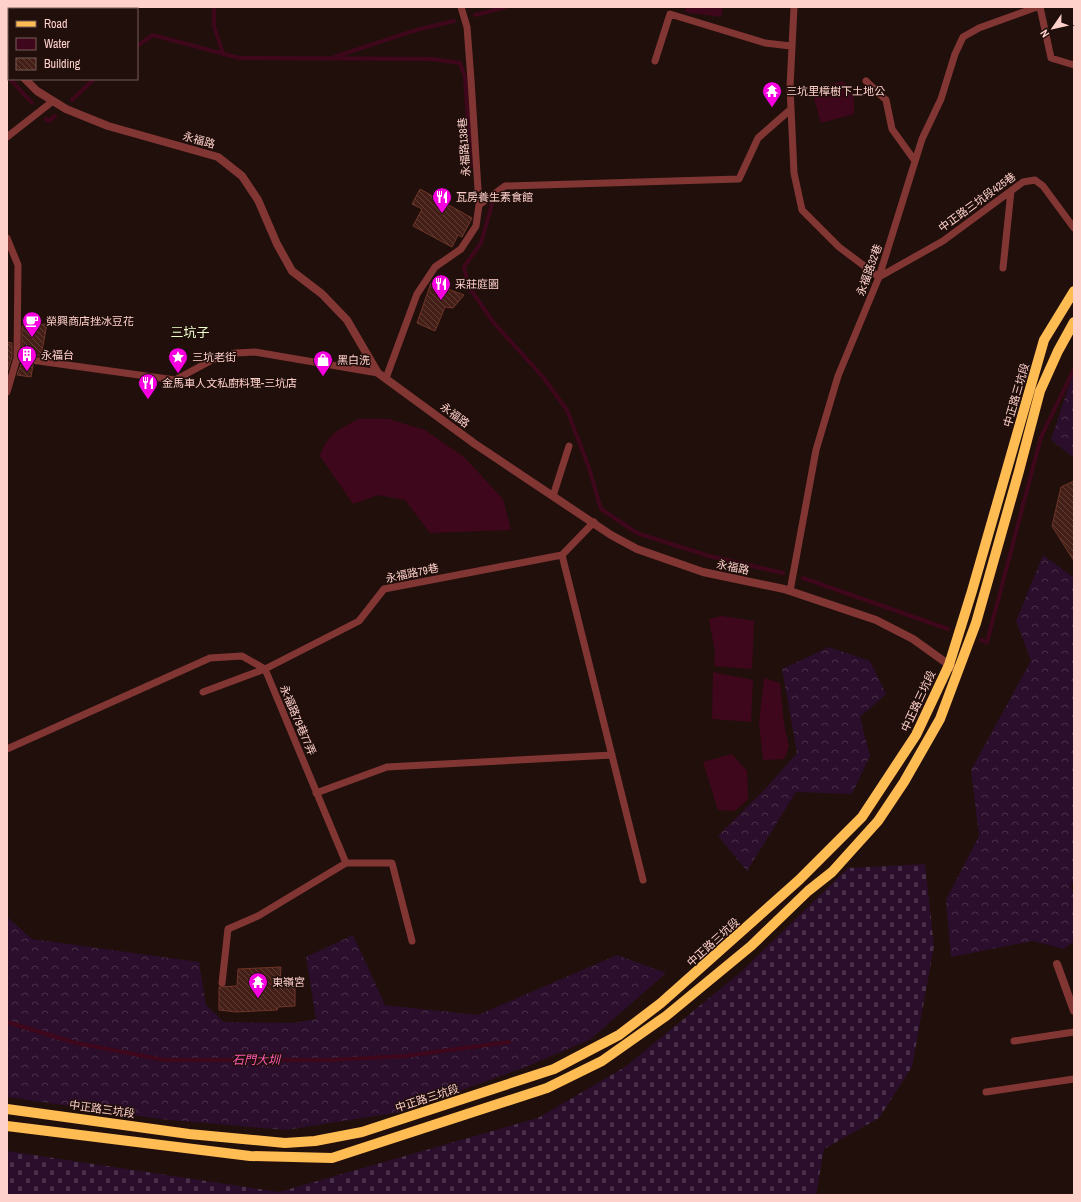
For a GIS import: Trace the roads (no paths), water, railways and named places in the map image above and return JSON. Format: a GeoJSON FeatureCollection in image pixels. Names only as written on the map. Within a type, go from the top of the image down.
{"type":"FeatureCollection","features":[{"type":"Feature","properties":{"kind":"main road","name":"中正路三坑段"},"geometry":{"type":"LineString","coordinates":[[7,1126],[250,1156],[332,1158],[547,1088],[602,1061],[666,1016],[751,946],[808,891],[832,872],[878,821],[904,782],[940,719],[972,591],[1044,340],[1074,291]]}},
{"type":"Feature","properties":{"kind":"main road","name":"中正路三坑段"},"geometry":{"type":"LineString","coordinates":[[7,1109],[189,1134],[285,1143],[315,1141],[362,1132],[554,1070],[619,1035],[661,1003],[799,880],[862,817],[916,735],[976,623],[1040,391],[1058,351],[1074,322]]}},
{"type":"Feature","properties":{"kind":"street","name":"永福路"},"geometry":{"type":"LineString","coordinates":[[26,80],[37,91],[66,109],[108,126],[218,157],[242,176],[258,200],[277,244],[292,271],[322,294],[347,320],[378,373],[475,444],[594,522],[637,549],[703,572],[790,591],[876,620],[913,639],[953,667]]}},
{"type":"Feature","properties":{"kind":"street"},"geometry":{"type":"LineString","coordinates":[[1057,964],[1074,1011]]}},
{"type":"Feature","properties":{"kind":"lane","name":"永福路138巷"},"geometry":{"type":"LineString","coordinates":[[386,378],[417,294],[435,267],[461,249],[476,226],[479,205],[467,27],[461,7]]}},
{"type":"Feature","properties":{"kind":"lane"},"geometry":{"type":"LineString","coordinates":[[794,7],[791,46],[791,109],[794,173],[802,210],[839,247],[880,277]]}},
{"type":"Feature","properties":{"kind":"lane"},"geometry":{"type":"LineString","coordinates":[[1038,7],[1051,58],[1074,65]]}},
{"type":"Feature","properties":{"kind":"lane","name":"永福路32巷"},"geometry":{"type":"LineString","coordinates":[[790,591],[816,450],[838,376],[880,277],[922,139],[941,100],[955,54],[964,37],[979,28],[1038,7]]}},
{"type":"Feature","properties":{"kind":"lane"},"geometry":{"type":"LineString","coordinates":[[655,61],[670,14],[765,43],[791,46]]}},
{"type":"Feature","properties":{"kind":"lane"},"geometry":{"type":"LineString","coordinates":[[866,81],[886,100],[892,129],[915,161]]}},
{"type":"Feature","properties":{"kind":"lane"},"geometry":{"type":"LineString","coordinates":[[7,137],[53,101]]}},
{"type":"Feature","properties":{"kind":"lane"},"geometry":{"type":"LineString","coordinates":[[479,205],[505,186],[739,179],[758,138],[791,109]]}},
{"type":"Feature","properties":{"kind":"lane","name":"中正路三坑段425巷"},"geometry":{"type":"LineString","coordinates":[[880,277],[943,241],[1023,182],[1035,180],[1043,186],[1074,228]]}},
{"type":"Feature","properties":{"kind":"lane"},"geometry":{"type":"LineString","coordinates":[[1003,268],[1011,191]]}},
{"type":"Feature","properties":{"kind":"lane"},"geometry":{"type":"LineString","coordinates":[[7,238],[18,265],[17,358],[7,392]]}},
{"type":"Feature","properties":{"kind":"lane"},"geometry":{"type":"LineString","coordinates":[[17,358],[175,380],[214,358],[236,353],[255,352],[378,373]]}},
{"type":"Feature","properties":{"kind":"lane"},"geometry":{"type":"LineString","coordinates":[[553,496],[569,446]]}},
{"type":"Feature","properties":{"kind":"lane"},"geometry":{"type":"LineString","coordinates":[[594,522],[562,555],[643,880]]}},
{"type":"Feature","properties":{"kind":"lane","name":"永福路79巷"},"geometry":{"type":"LineString","coordinates":[[202,692],[265,669],[359,621],[384,589],[562,555]]}},
{"type":"Feature","properties":{"kind":"lane"},"geometry":{"type":"LineString","coordinates":[[7,749],[210,658],[242,656],[265,669]]}},
{"type":"Feature","properties":{"kind":"lane","name":"永福路79巷77弄"},"geometry":{"type":"LineString","coordinates":[[265,669],[346,864]]}},
{"type":"Feature","properties":{"kind":"lane"},"geometry":{"type":"LineString","coordinates":[[316,793],[387,766],[612,755]]}},
{"type":"Feature","properties":{"kind":"lane"},"geometry":{"type":"LineString","coordinates":[[222,983],[228,929],[258,916],[346,864],[392,863],[412,941]]}},
{"type":"Feature","properties":{"kind":"lane"},"geometry":{"type":"LineString","coordinates":[[1014,1041],[1074,1032]]}},
{"type":"Feature","properties":{"kind":"lane"},"geometry":{"type":"LineString","coordinates":[[986,1092],[1074,1079]]}},
{"type":"Feature","properties":{"kind":"water"},"geometry":{"type":"Polygon","coordinates":[[[686,7],[723,7],[721,17],[685,12],[686,7]]]}},
{"type":"Feature","properties":{"kind":"water"},"geometry":{"type":"Polygon","coordinates":[[[843,81],[854,93],[854,114],[821,123],[813,94],[822,87],[843,81]]]}},
{"type":"Feature","properties":{"kind":"water"},"geometry":{"type":"Polygon","coordinates":[[[359,419],[389,419],[425,430],[464,457],[503,499],[511,530],[430,533],[405,500],[378,495],[353,504],[320,456],[323,448],[335,433],[359,419]]]}},
{"type":"Feature","properties":{"kind":"water"},"geometry":{"type":"Polygon","coordinates":[[[721,616],[754,621],[752,669],[714,666],[715,652],[709,619],[721,616]]]}},
{"type":"Feature","properties":{"kind":"water"},"geometry":{"type":"Polygon","coordinates":[[[713,672],[753,680],[751,722],[712,719],[713,672]]]}},
{"type":"Feature","properties":{"kind":"water"},"geometry":{"type":"Polygon","coordinates":[[[764,678],[780,683],[784,724],[789,747],[784,759],[763,760],[759,723],[764,678]]]}},
{"type":"Feature","properties":{"kind":"water"},"geometry":{"type":"Polygon","coordinates":[[[732,754],[747,771],[748,799],[735,811],[718,810],[703,762],[732,754]]]}},
{"type":"Feature","properties":{"kind":"waterway"},"geometry":{"type":"LineString","coordinates":[[214,7],[214,26],[223,54]]}},
{"type":"Feature","properties":{"kind":"waterway"},"geometry":{"type":"LineString","coordinates":[[475,15],[506,7]]}},
{"type":"Feature","properties":{"kind":"waterway"},"geometry":{"type":"LineString","coordinates":[[334,57],[416,30],[454,21]]}},
{"type":"Feature","properties":{"kind":"waterway"},"geometry":{"type":"LineString","coordinates":[[138,45],[153,35],[239,58],[432,59],[460,63],[465,77],[471,165]]}},
{"type":"Feature","properties":{"kind":"waterway"},"geometry":{"type":"LineString","coordinates":[[11,80],[32,103]]}},
{"type":"Feature","properties":{"kind":"waterway"},"geometry":{"type":"LineString","coordinates":[[72,100],[93,80]]}},
{"type":"Feature","properties":{"kind":"waterway"},"geometry":{"type":"LineString","coordinates":[[46,119],[49,121],[55,116]]}},
{"type":"Feature","properties":{"kind":"waterway"},"geometry":{"type":"LineString","coordinates":[[492,204],[481,243],[464,267],[469,287],[493,322],[543,377],[567,410],[589,468],[601,509],[637,533],[709,556],[783,573]]}},
{"type":"Feature","properties":{"kind":"waterway"},"geometry":{"type":"LineString","coordinates":[[981,640],[987,642],[1041,437],[1074,369]]}},
{"type":"Feature","properties":{"kind":"waterway"},"geometry":{"type":"LineString","coordinates":[[803,578],[948,629]]}},
{"type":"Feature","properties":{"kind":"waterway","name":"石門大圳"},"geometry":{"type":"LineString","coordinates":[[7,1022],[76,1043],[164,1060],[330,1060],[405,1056],[509,1042]]}},
{"type":"Feature","properties":{"kind":"place","name":"三坑里樟樹下土地公"},"geometry":{"type":"Point","coordinates":[772,108]}},
{"type":"Feature","properties":{"kind":"place","name":"瓦房養生素食館"},"geometry":{"type":"Point","coordinates":[442,214]}},
{"type":"Feature","properties":{"kind":"place","name":"采莊庭園"},"geometry":{"type":"Point","coordinates":[441,301]}},
{"type":"Feature","properties":{"kind":"place","name":"榮興商店挫冰豆花"},"geometry":{"type":"Point","coordinates":[32,338]}},
{"type":"Feature","properties":{"kind":"place","name":"永福台"},"geometry":{"type":"Point","coordinates":[27,372]}},
{"type":"Feature","properties":{"kind":"place","name":"三坑老街"},"geometry":{"type":"Point","coordinates":[178,374]}},
{"type":"Feature","properties":{"kind":"place","name":"黑白洗"},"geometry":{"type":"Point","coordinates":[323,377]}},
{"type":"Feature","properties":{"kind":"place","name":"金馬車人文私廚料理-三坑店"},"geometry":{"type":"Point","coordinates":[148,400]}},
{"type":"Feature","properties":{"kind":"place","name":"東嶺宮"},"geometry":{"type":"Point","coordinates":[258,999]}},
{"type":"Feature","properties":{"kind":"district","name":"三坑子"},"geometry":{"type":"Point","coordinates":[190,332]}}]}
